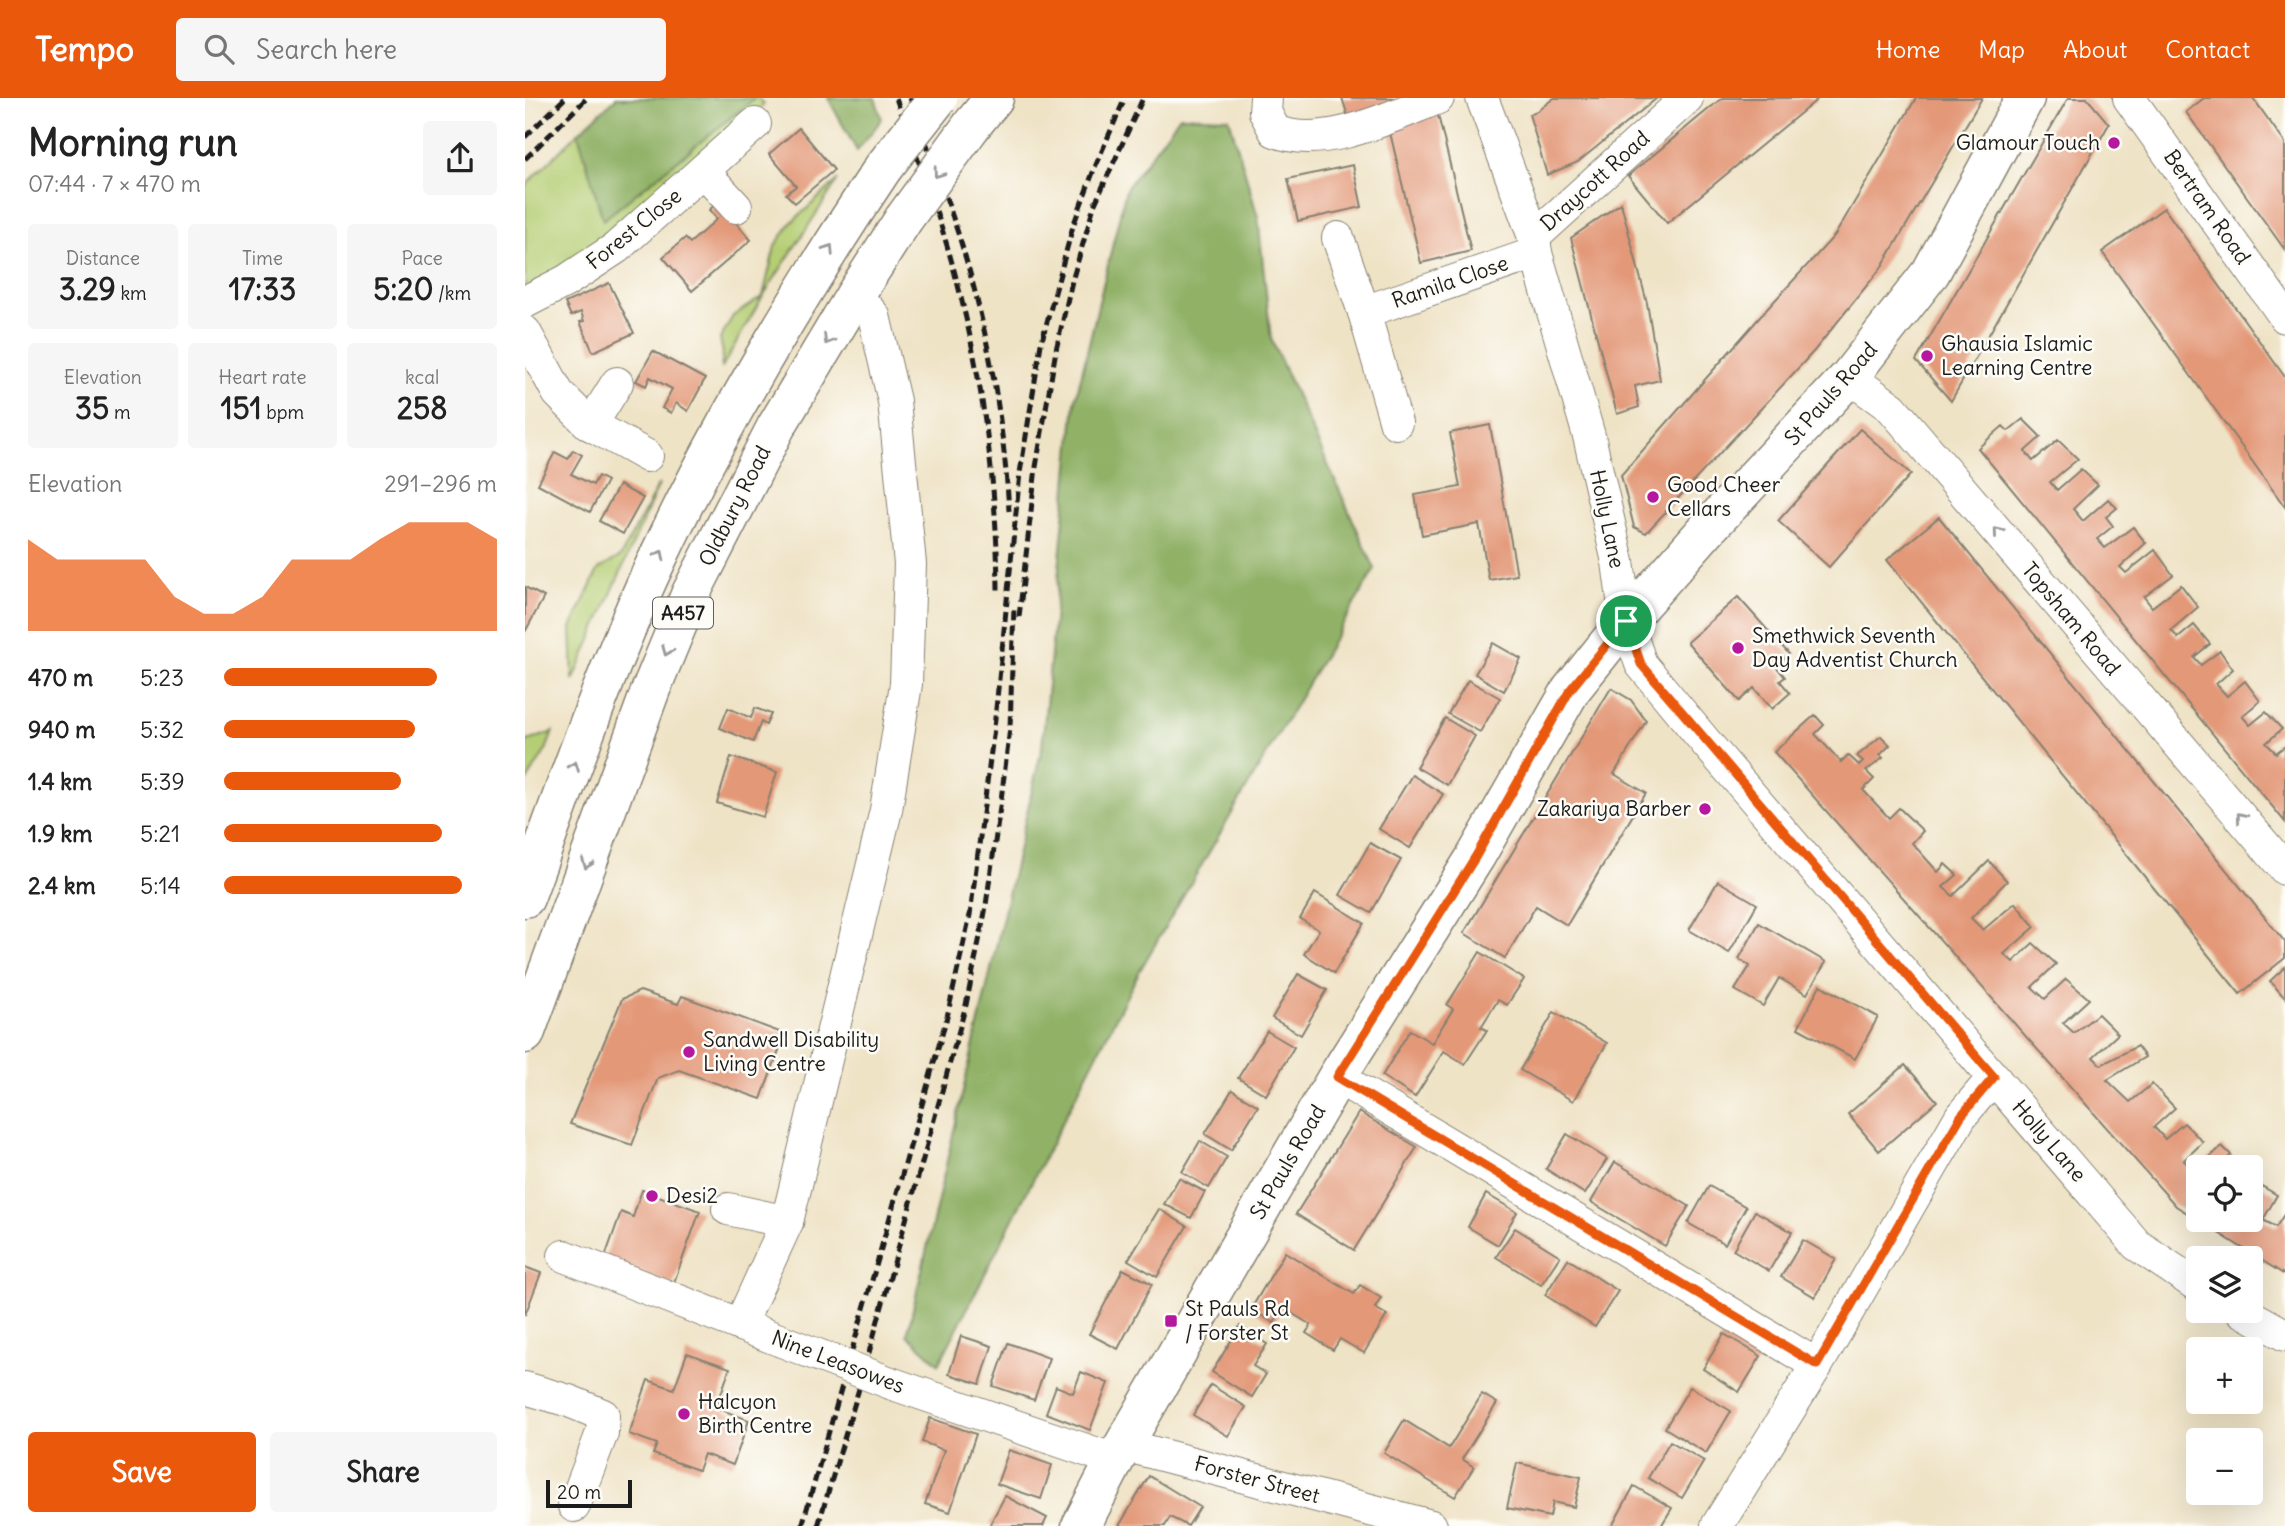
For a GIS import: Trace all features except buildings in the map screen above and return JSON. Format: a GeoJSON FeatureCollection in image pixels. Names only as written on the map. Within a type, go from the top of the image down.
{"type":"FeatureCollection","features":[{"type":"Feature","properties":{"kind":"main road","name":"A457"},"geometry":{"type":"LineString","coordinates":[[525,898],[611,667],[655,564],[696,480],[741,395],[797,299],[883,168],[937,98]]}},
{"type":"Feature","properties":{"kind":"main road","name":"St Pauls Road"},"geometry":{"type":"LineString","coordinates":[[1081,1526],[1120,1452],[1337,1077],[1476,856],[1570,690],[1707,529],[1849,377],[1931,272],[2025,98]]}},
{"type":"Feature","properties":{"kind":"main road","name":"Oldbury Road"},"geometry":{"type":"LineString","coordinates":[[525,1034],[651,689],[690,595],[776,427],[855,295],[903,220],[983,112]]}},
{"type":"Feature","properties":{"kind":"street"},"geometry":{"type":"LineString","coordinates":[[1266,98],[1265,112],[1275,131],[1305,137],[1331,135],[1368,125],[1438,98]]}},
{"type":"Feature","properties":{"kind":"street","name":"Holly Lane"},"geometry":{"type":"LineString","coordinates":[[1482,98],[1535,245],[1589,436],[1618,562],[1626,621],[1641,664],[2137,1245],[2186,1278]]}},
{"type":"Feature","properties":{"kind":"street","name":"Draycott Road"},"geometry":{"type":"LineString","coordinates":[[1535,245],[1688,98]]}},
{"type":"Feature","properties":{"kind":"street","name":"Bertram Road"},"geometry":{"type":"LineString","coordinates":[[2129,98],[2285,317]]}},
{"type":"Feature","properties":{"kind":"street","name":"Forest Close"},"geometry":{"type":"LineString","coordinates":[[525,302],[566,281],[616,248],[754,124]]}},
{"type":"Feature","properties":{"kind":"street"},"geometry":{"type":"LineString","coordinates":[[703,171],[736,207]]}},
{"type":"Feature","properties":{"kind":"street","name":"Ramila Close"},"geometry":{"type":"LineString","coordinates":[[1338,238],[1364,312],[1396,423]]}},
{"type":"Feature","properties":{"kind":"street","name":"Ramila Close"},"geometry":{"type":"LineString","coordinates":[[1364,312],[1535,245]]}},
{"type":"Feature","properties":{"kind":"street"},"geometry":{"type":"LineString","coordinates":[[740,1325],[787,1222],[886,810],[906,684],[910,564],[894,401],[874,316],[855,295]]}},
{"type":"Feature","properties":{"kind":"street"},"geometry":{"type":"LineString","coordinates":[[525,332],[558,393],[591,425],[647,456]]}},
{"type":"Feature","properties":{"kind":"street","name":"Topsham Road"},"geometry":{"type":"LineString","coordinates":[[1849,377],[1892,408],[2285,869]]}},
{"type":"Feature","properties":{"kind":"street"},"geometry":{"type":"LineString","coordinates":[[591,425],[617,383]]}},
{"type":"Feature","properties":{"kind":"street"},"geometry":{"type":"LineString","coordinates":[[1337,1077],[1817,1365]]}},
{"type":"Feature","properties":{"kind":"street"},"geometry":{"type":"LineString","coordinates":[[1717,1526],[1817,1365],[1961,1116],[1994,1077]]}},
{"type":"Feature","properties":{"kind":"street"},"geometry":{"type":"LineString","coordinates":[[728,1209],[787,1222]]}},
{"type":"Feature","properties":{"kind":"street","name":"Nine Leasowes"},"geometry":{"type":"LineString","coordinates":[[564,1256],[893,1384],[1120,1452]]}},
{"type":"Feature","properties":{"kind":"street"},"geometry":{"type":"LineString","coordinates":[[2263,1323],[2285,1335]]}},
{"type":"Feature","properties":{"kind":"street"},"geometry":{"type":"LineString","coordinates":[[525,1388],[570,1389],[603,1415],[602,1433],[574,1506]]}},
{"type":"Feature","properties":{"kind":"street","name":"Forster Street"},"geometry":{"type":"LineString","coordinates":[[1120,1452],[1431,1526]]}},
{"type":"Feature","properties":{"kind":"green space"},"geometry":{"type":"Polygon","coordinates":[[[616,98],[755,98],[603,220],[578,133],[616,98]]]}},
{"type":"Feature","properties":{"kind":"green space"},"geometry":{"type":"Polygon","coordinates":[[[755,98],[764,105],[609,238],[525,290],[525,186],[578,133],[604,219],[755,98]]]}},
{"type":"Feature","properties":{"kind":"green space"},"geometry":{"type":"Polygon","coordinates":[[[828,98],[875,98],[882,119],[857,151],[828,98]]]}},
{"type":"Feature","properties":{"kind":"green space"},"geometry":{"type":"Polygon","coordinates":[[[1180,116],[1229,118],[1258,217],[1271,339],[1375,569],[1139,972],[939,1364],[907,1335],[1042,747],[1075,402],[1126,189],[1180,116]]]}},
{"type":"Feature","properties":{"kind":"green space"},"geometry":{"type":"Polygon","coordinates":[[[838,180],[763,296],[775,246],[791,223],[838,180]]]}},
{"type":"Feature","properties":{"kind":"green space"},"geometry":{"type":"Polygon","coordinates":[[[763,296],[721,369],[723,353],[720,339],[733,316],[763,296]]]}},
{"type":"Feature","properties":{"kind":"green space"},"geometry":{"type":"Polygon","coordinates":[[[659,484],[573,681],[571,628],[598,570],[621,556],[659,484]]]}},
{"type":"Feature","properties":{"kind":"green space"},"geometry":{"type":"Polygon","coordinates":[[[553,732],[546,750],[525,784],[525,742],[553,732]]]}},
{"type":"Feature","properties":{"kind":"railway"},"geometry":{"type":"LineString","coordinates":[[525,137],[565,98]]}},
{"type":"Feature","properties":{"kind":"railway"},"geometry":{"type":"LineString","coordinates":[[525,159],[587,98]]}},
{"type":"Feature","properties":{"kind":"railway"},"geometry":{"type":"LineString","coordinates":[[896,98],[942,229],[966,317],[989,454],[998,591]]}},
{"type":"Feature","properties":{"kind":"railway"},"geometry":{"type":"LineString","coordinates":[[910,98],[953,218],[983,326],[997,400],[1009,511]]}},
{"type":"Feature","properties":{"kind":"railway"},"geometry":{"type":"LineString","coordinates":[[802,1526],[947,1017],[970,915],[994,728],[1020,473],[1041,344],[1073,226],[1125,98]]}},
{"type":"Feature","properties":{"kind":"railway"},"geometry":{"type":"LineString","coordinates":[[1019,617],[1036,467],[1056,350],[1072,281],[1094,206],[1143,98]]}},
{"type":"Feature","properties":{"kind":"railway"},"geometry":{"type":"LineString","coordinates":[[818,1526],[966,1005],[985,912],[1010,728],[1014,606]]}},
{"type":"Feature","properties":{"kind":"place","name":"Glamour Touch"},"geometry":{"type":"Point","coordinates":[2114,143]}},
{"type":"Feature","properties":{"kind":"place","name":"Ghausia Islamic Learning Centre"},"geometry":{"type":"Point","coordinates":[1927,356]}},
{"type":"Feature","properties":{"kind":"place","name":"Good Cheer Cellars"},"geometry":{"type":"Point","coordinates":[1653,497]}},
{"type":"Feature","properties":{"kind":"place","name":"Smethwick Seventh Day Adventist Church"},"geometry":{"type":"Point","coordinates":[1738,648]}},
{"type":"Feature","properties":{"kind":"place","name":"Zakariya Barber"},"geometry":{"type":"Point","coordinates":[1705,809]}},
{"type":"Feature","properties":{"kind":"place","name":"Sandwell Disability Living Centre"},"geometry":{"type":"Point","coordinates":[689,1052]}},
{"type":"Feature","properties":{"kind":"place","name":"Desi2"},"geometry":{"type":"Point","coordinates":[652,1196]}},
{"type":"Feature","properties":{"kind":"place","name":"St Pauls Rd / Forster St"},"geometry":{"type":"Point","coordinates":[1171,1321]}},
{"type":"Feature","properties":{"kind":"place","name":"Halcyon Birth Centre"},"geometry":{"type":"Point","coordinates":[684,1414]}},
{"type":"Feature","properties":{"kind":"route"},"geometry":{"type":"LineString","coordinates":[[1626,621],[1641,664],[1994,1077],[1961,1116],[1817,1365],[1337,1077],[1476,856],[1570,690],[1626,621]]}}]}
